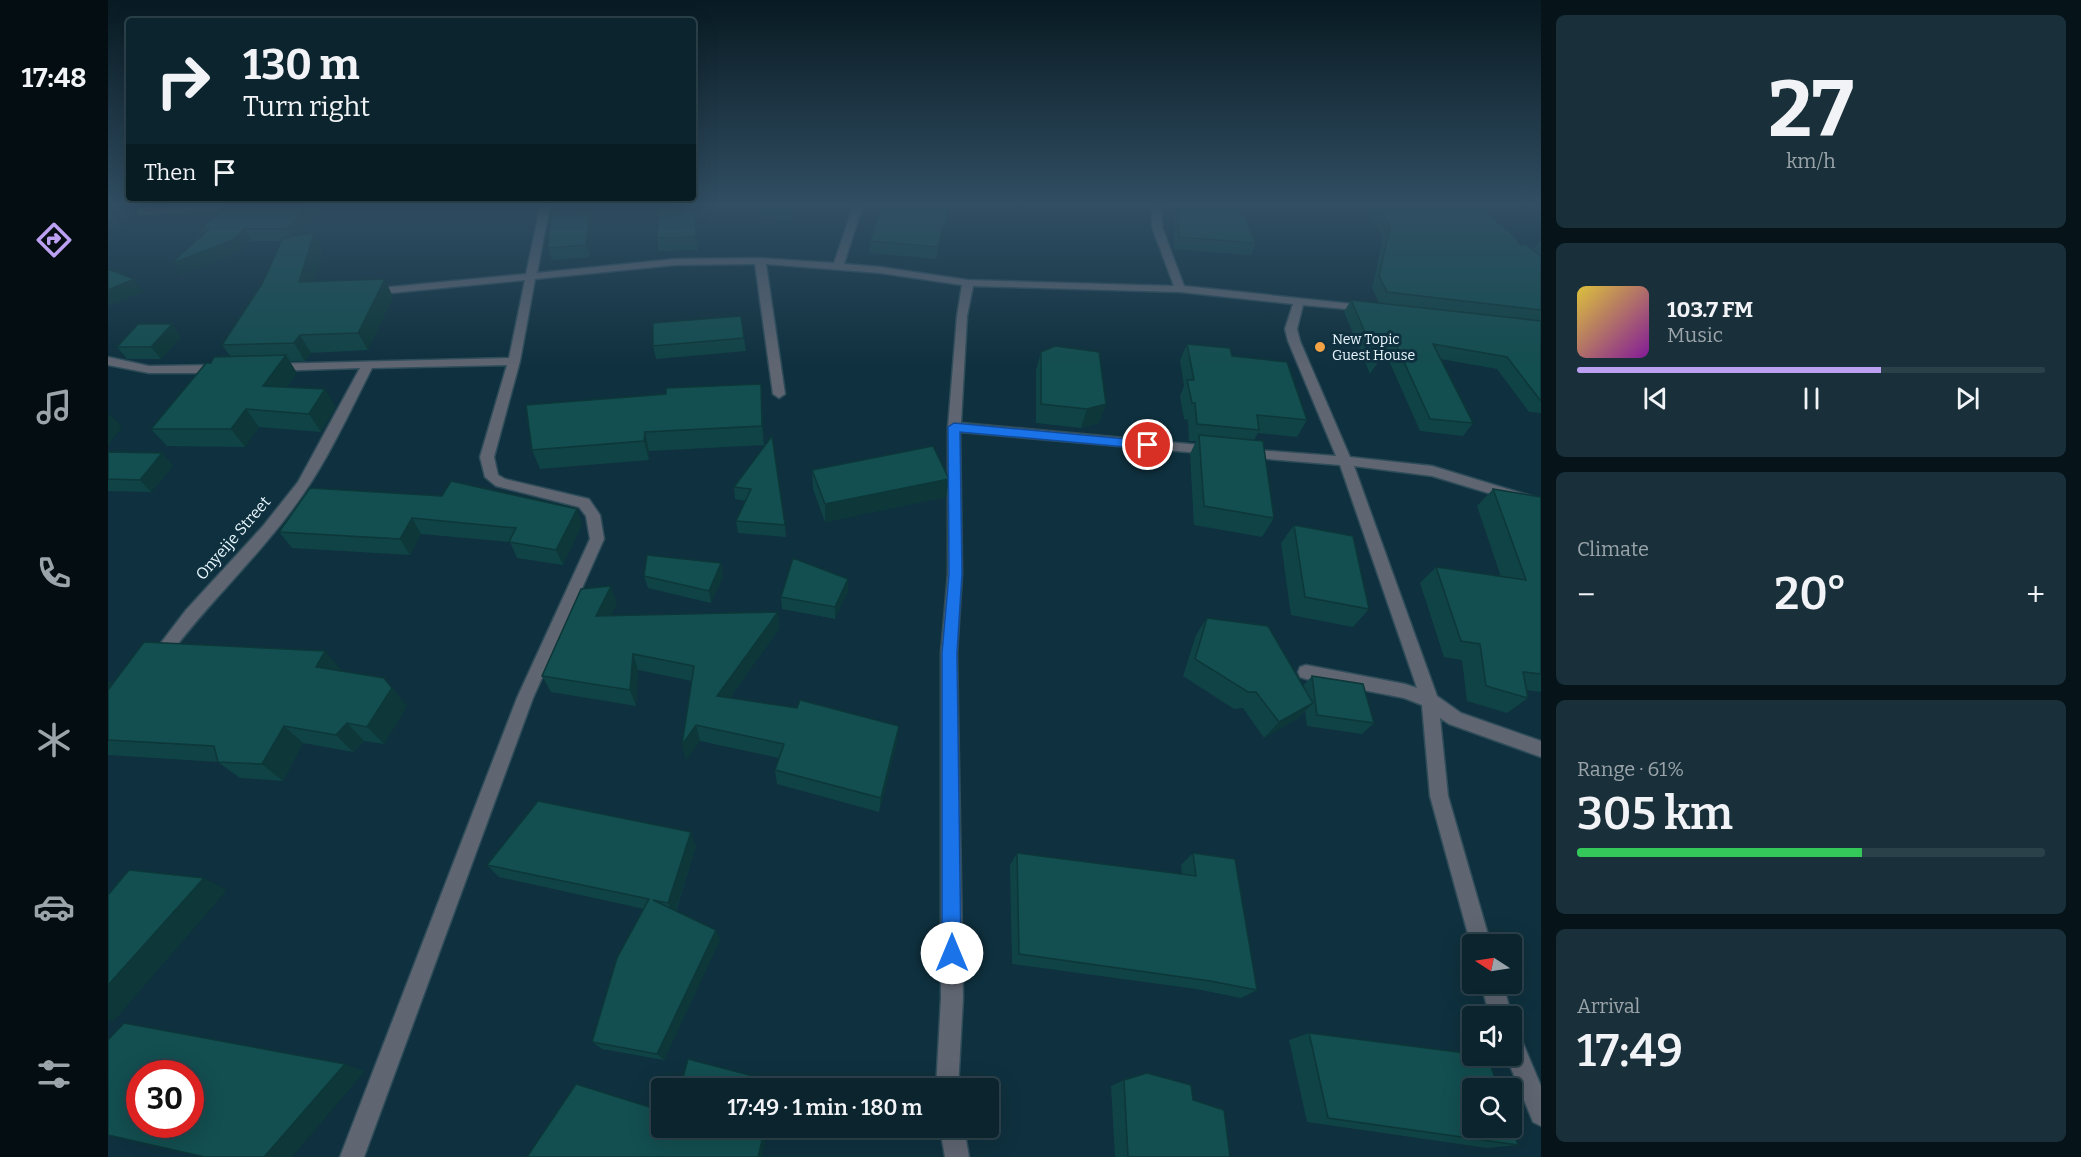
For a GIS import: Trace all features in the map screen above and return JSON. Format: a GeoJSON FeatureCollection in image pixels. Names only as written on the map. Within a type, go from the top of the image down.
{"type":"FeatureCollection","features":[{"type":"Feature","properties":{"kind":"street"},"geometry":{"type":"LineString","coordinates":[[352,1157],[525,699],[597,539],[593,515],[584,503],[501,483],[492,477],[487,457],[514,361],[535,258]]}},
{"type":"Feature","properties":{"kind":"street"},"geometry":{"type":"LineString","coordinates":[[838,266],[841,258]]}},
{"type":"Feature","properties":{"kind":"street"},"geometry":{"type":"LineString","coordinates":[[1169,258],[1180,289]]}},
{"type":"Feature","properties":{"kind":"street"},"geometry":{"type":"LineString","coordinates":[[760,261],[779,394]]}},
{"type":"Feature","properties":{"kind":"street"},"geometry":{"type":"LineString","coordinates":[[363,293],[675,262],[760,261],[901,272],[968,283],[1180,289],[1385,309]]}},
{"type":"Feature","properties":{"kind":"street"},"geometry":{"type":"LineString","coordinates":[[948,1078],[952,998],[949,653],[955,574],[954,427],[962,316],[968,283]]}},
{"type":"Feature","properties":{"kind":"street"},"geometry":{"type":"LineString","coordinates":[[1299,300],[1291,328],[1294,341],[1345,460],[1430,701],[1439,796],[1478,934]]}},
{"type":"Feature","properties":{"kind":"street"},"geometry":{"type":"LineString","coordinates":[[108,361],[126,367],[159,371],[228,368]]}},
{"type":"Feature","properties":{"kind":"street"},"geometry":{"type":"LineString","coordinates":[[263,367],[514,361]]}},
{"type":"Feature","properties":{"kind":"street","name":"Onyeije Street"},"geometry":{"type":"LineString","coordinates":[[149,669],[189,615],[276,518],[303,484],[369,364]]}},
{"type":"Feature","properties":{"kind":"street"},"geometry":{"type":"LineString","coordinates":[[954,427],[1345,460],[1432,471],[1541,504]]}},
{"type":"Feature","properties":{"kind":"street"},"geometry":{"type":"LineString","coordinates":[[1306,672],[1405,691],[1430,701],[1455,719],[1541,749]]}},
{"type":"Feature","properties":{"kind":"street"},"geometry":{"type":"LineString","coordinates":[[1521,1066],[1541,1114]]}},
{"type":"Feature","properties":{"kind":"street"},"geometry":{"type":"LineString","coordinates":[[954,1138],[957,1157]]}},
{"type":"Feature","properties":{"kind":"building"},"geometry":{"type":"Polygon","coordinates":[[[274,258],[306,258],[299,282],[385,279],[358,333],[300,335],[294,343],[222,345],[262,284],[274,258]]]}},
{"type":"Feature","properties":{"kind":"building"},"geometry":{"type":"Polygon","coordinates":[[[1383,258],[1541,258],[1541,310],[1387,292],[1379,276],[1383,258]]]}},
{"type":"Feature","properties":{"kind":"building"},"geometry":{"type":"Polygon","coordinates":[[[108,269],[134,279],[108,290],[108,269]]]}},
{"type":"Feature","properties":{"kind":"building"},"geometry":{"type":"Polygon","coordinates":[[[1351,300],[1541,321],[1541,400],[1507,357],[1433,344],[1473,423],[1430,419],[1390,331],[1378,362],[1351,300]]]}},
{"type":"Feature","properties":{"kind":"building"},"geometry":{"type":"Polygon","coordinates":[[[741,316],[744,338],[653,346],[653,323],[741,316]]]}},
{"type":"Feature","properties":{"kind":"building"},"geometry":{"type":"Polygon","coordinates":[[[138,324],[172,324],[151,347],[117,347],[138,324]]]}},
{"type":"Feature","properties":{"kind":"building"},"geometry":{"type":"Polygon","coordinates":[[[1187,344],[1230,348],[1232,356],[1287,362],[1307,420],[1257,415],[1259,430],[1197,424],[1195,403],[1192,403],[1187,380],[1194,380],[1187,344]]]}},
{"type":"Feature","properties":{"kind":"building"},"geometry":{"type":"Polygon","coordinates":[[[1055,346],[1099,352],[1106,404],[1087,409],[1041,404],[1041,352],[1055,346]]]}},
{"type":"Feature","properties":{"kind":"building"},"geometry":{"type":"Polygon","coordinates":[[[286,355],[263,386],[325,389],[309,414],[246,409],[231,429],[151,429],[206,363],[211,363],[214,357],[286,355]]]}},
{"type":"Feature","properties":{"kind":"building"},"geometry":{"type":"Polygon","coordinates":[[[761,384],[762,426],[645,432],[644,441],[532,450],[526,405],[666,394],[666,388],[761,384]]]}},
{"type":"Feature","properties":{"kind":"building"},"geometry":{"type":"Polygon","coordinates":[[[1199,435],[1263,441],[1274,518],[1204,506],[1199,435]]]}},
{"type":"Feature","properties":{"kind":"building"},"geometry":{"type":"Polygon","coordinates":[[[772,436],[785,525],[736,521],[751,489],[734,487],[772,436]]]}},
{"type":"Feature","properties":{"kind":"building"},"geometry":{"type":"Polygon","coordinates":[[[933,446],[949,479],[825,504],[812,470],[933,446]]]}},
{"type":"Feature","properties":{"kind":"building"},"geometry":{"type":"Polygon","coordinates":[[[108,452],[162,453],[140,480],[108,479],[108,452]]]}},
{"type":"Feature","properties":{"kind":"building"},"geometry":{"type":"Polygon","coordinates":[[[451,481],[577,509],[556,550],[509,542],[516,528],[412,518],[400,539],[279,532],[310,488],[442,496],[451,481]]]}},
{"type":"Feature","properties":{"kind":"building"},"geometry":{"type":"Polygon","coordinates":[[[1493,489],[1541,497],[1541,674],[1523,672],[1528,698],[1486,686],[1480,644],[1461,641],[1436,567],[1526,580],[1493,489]]]}},
{"type":"Feature","properties":{"kind":"building"},"geometry":{"type":"Polygon","coordinates":[[[1294,525],[1353,536],[1369,609],[1305,597],[1294,525]]]}},
{"type":"Feature","properties":{"kind":"building"},"geometry":{"type":"Polygon","coordinates":[[[647,555],[721,563],[709,591],[644,576],[647,555]]]}},
{"type":"Feature","properties":{"kind":"building"},"geometry":{"type":"Polygon","coordinates":[[[793,558],[848,579],[835,607],[781,597],[793,558]]]}},
{"type":"Feature","properties":{"kind":"building"},"geometry":{"type":"Polygon","coordinates":[[[611,586],[596,616],[778,612],[717,696],[797,708],[800,700],[899,726],[881,798],[775,770],[784,744],[696,725],[682,745],[694,666],[633,654],[630,690],[542,676],[581,589],[611,586]]]}},
{"type":"Feature","properties":{"kind":"building"},"geometry":{"type":"Polygon","coordinates":[[[1207,618],[1268,626],[1313,703],[1279,722],[1256,692],[1248,692],[1195,659],[1207,618]]]}},
{"type":"Feature","properties":{"kind":"building"},"geometry":{"type":"Polygon","coordinates":[[[144,642],[325,651],[316,667],[384,678],[392,688],[367,727],[347,723],[336,735],[284,726],[262,764],[218,762],[214,746],[108,740],[108,690],[144,642]]]}},
{"type":"Feature","properties":{"kind":"building"},"geometry":{"type":"Polygon","coordinates":[[[1312,676],[1363,684],[1374,723],[1317,715],[1312,676]]]}},
{"type":"Feature","properties":{"kind":"building"},"geometry":{"type":"Polygon","coordinates":[[[538,801],[691,832],[668,903],[653,900],[716,930],[657,1054],[592,1042],[617,958],[649,899],[487,865],[538,801]]]}},
{"type":"Feature","properties":{"kind":"building"},"geometry":{"type":"Polygon","coordinates":[[[1017,853],[1196,876],[1193,853],[1235,859],[1257,990],[1210,981],[1019,954],[1017,853]]]}},
{"type":"Feature","properties":{"kind":"building"},"geometry":{"type":"Polygon","coordinates":[[[129,870],[204,878],[108,985],[108,895],[129,870]]]}},
{"type":"Feature","properties":{"kind":"building"},"geometry":{"type":"Polygon","coordinates":[[[124,1023],[345,1064],[264,1157],[205,1157],[108,1135],[108,1040],[124,1023]]]}},
{"type":"Feature","properties":{"kind":"building"},"geometry":{"type":"Polygon","coordinates":[[[1309,1033],[1462,1053],[1462,1066],[1491,1066],[1495,1078],[1462,1078],[1462,1137],[1328,1118],[1309,1033]]]}},
{"type":"Feature","properties":{"kind":"building"},"geometry":{"type":"Polygon","coordinates":[[[688,1059],[760,1078],[683,1078],[688,1059]]]}},
{"type":"Feature","properties":{"kind":"building"},"geometry":{"type":"Polygon","coordinates":[[[1147,1073],[1191,1085],[1193,1100],[1224,1110],[1230,1157],[1128,1157],[1124,1080],[1147,1073]]]}},
{"type":"Feature","properties":{"kind":"building"},"geometry":{"type":"Polygon","coordinates":[[[576,1084],[651,1108],[651,1138],[763,1138],[758,1157],[527,1157],[576,1084]]]}},
{"type":"Feature","properties":{"kind":"building"},"geometry":{"type":"Polygon","coordinates":[[[1469,1138],[1516,1138],[1518,1145],[1469,1138]]]}},
{"type":"Feature","properties":{"kind":"place","name":"New Topic Guest House"},"geometry":{"type":"Point","coordinates":[1320,347]}},
{"type":"Feature","properties":{"kind":"route"},"geometry":{"type":"LineString","coordinates":[[952,953],[949,653],[955,574],[954,427],[1148,445]]}}]}
